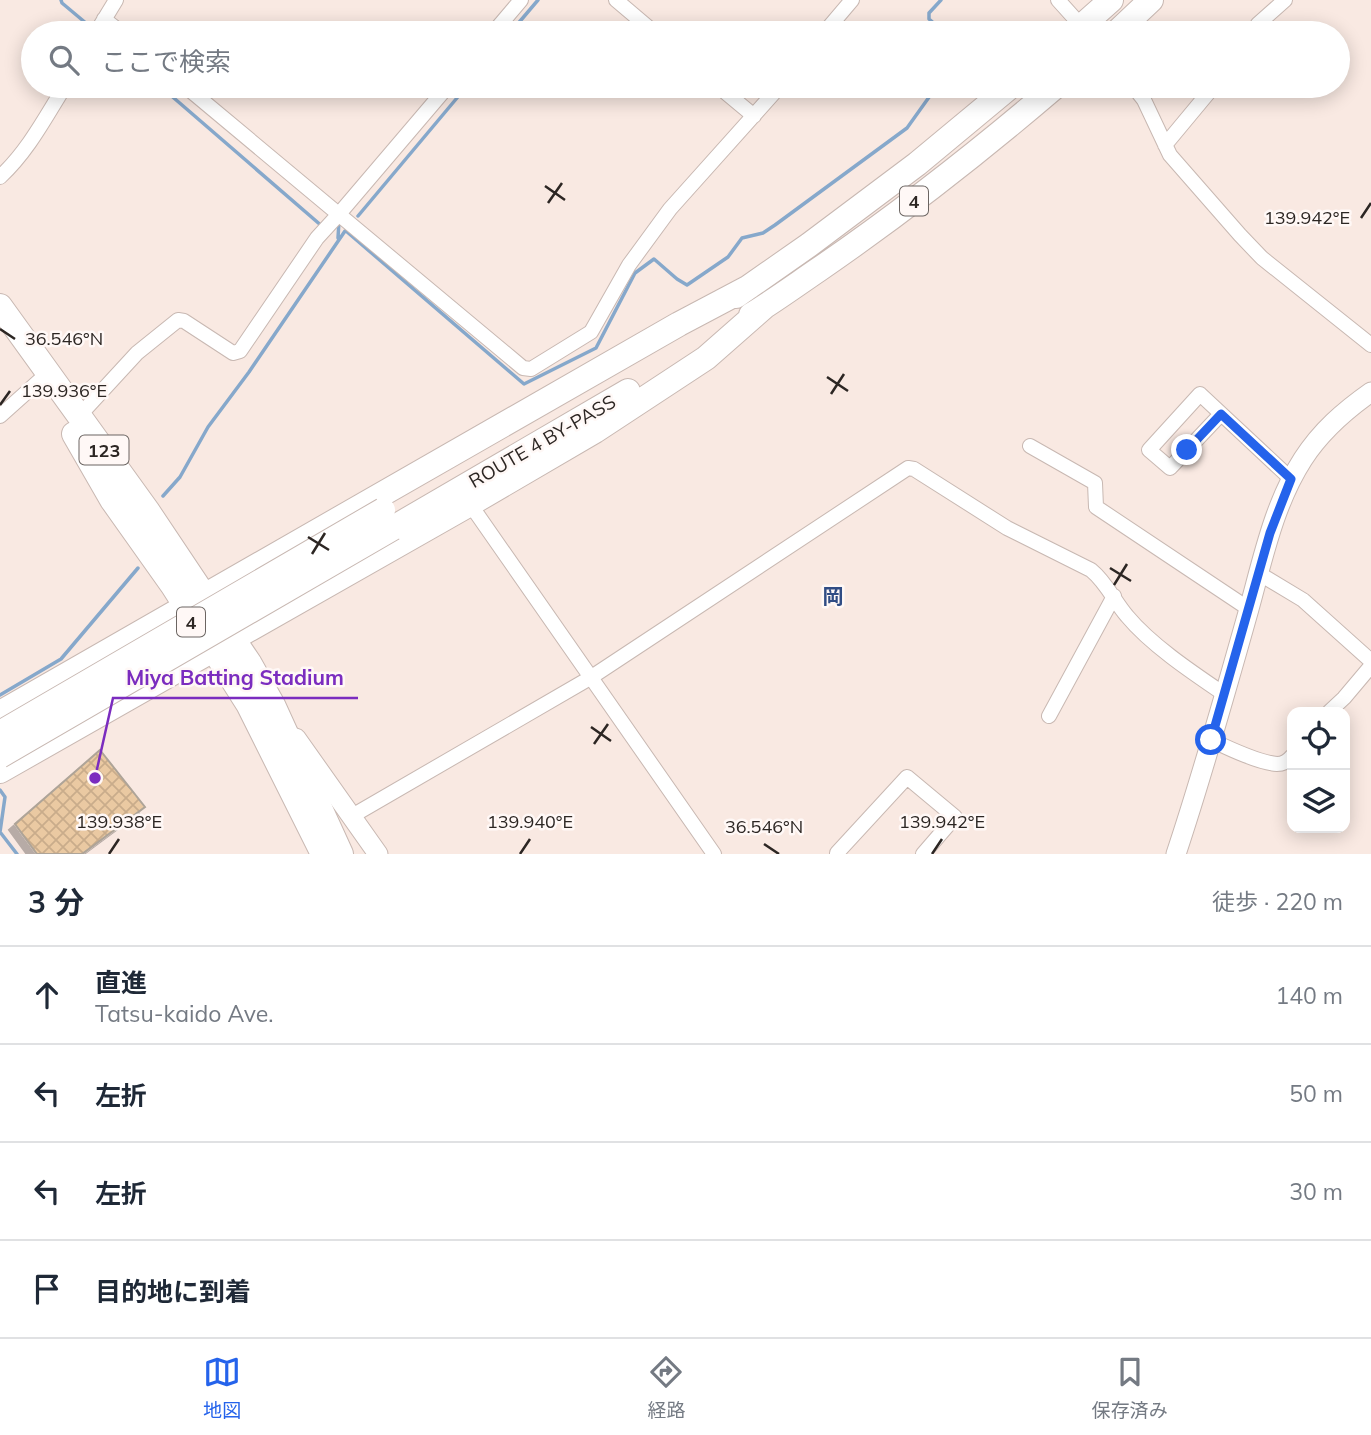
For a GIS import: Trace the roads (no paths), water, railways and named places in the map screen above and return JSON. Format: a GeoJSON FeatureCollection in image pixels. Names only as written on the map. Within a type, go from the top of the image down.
{"type":"FeatureCollection","features":[{"type":"Feature","properties":{"kind":"highway"},"geometry":{"type":"LineString","coordinates":[[1091,21],[1111,0]]}},
{"type":"Feature","properties":{"kind":"highway"},"geometry":{"type":"LineString","coordinates":[[1129,21],[1151,0]]}},
{"type":"Feature","properties":{"kind":"highway","name":"ROUTE 4 BY-PASS"},"geometry":{"type":"LineString","coordinates":[[0,756],[388,519],[688,331],[917,164],[997,98]]}},
{"type":"Feature","properties":{"kind":"highway","name":"ROUTE 4 BY-PASS"},"geometry":{"type":"LineString","coordinates":[[0,733],[388,519],[588,415],[764,307],[855,245],[932,188],[1042,98]]}},
{"type":"Feature","properties":{"kind":"highway"},"geometry":{"type":"LineString","coordinates":[[0,713],[667,331],[749,287]]}},
{"type":"Feature","properties":{"kind":"highway","name":"123"},"geometry":{"type":"LineString","coordinates":[[0,306],[112,500],[195,601]]}},
{"type":"Feature","properties":{"kind":"highway"},"geometry":{"type":"LineString","coordinates":[[0,771],[595,431],[706,358],[764,307]]}},
{"type":"Feature","properties":{"kind":"highway","name":"123"},"geometry":{"type":"LineString","coordinates":[[0,328],[79,416],[147,510],[195,601],[223,644],[273,705],[341,854]]}},
{"type":"Feature","properties":{"kind":"highway","name":"123"},"geometry":{"type":"LineString","coordinates":[[223,644],[248,704],[323,854]]}},
{"type":"Feature","properties":{"kind":"main road"},"geometry":{"type":"LineString","coordinates":[[1176,854],[1270,533],[1291,479],[1315,441],[1333,422],[1371,393]]}},
{"type":"Feature","properties":{"kind":"main road"},"geometry":{"type":"LineString","coordinates":[[273,705],[378,854]]}},
{"type":"Feature","properties":{"kind":"street"},"geometry":{"type":"LineString","coordinates":[[107,21],[104,19],[116,0]]}},
{"type":"Feature","properties":{"kind":"street"},"geometry":{"type":"LineString","coordinates":[[503,21],[521,0]]}},
{"type":"Feature","properties":{"kind":"street"},"geometry":{"type":"LineString","coordinates":[[616,0],[641,21]]}},
{"type":"Feature","properties":{"kind":"street"},"geometry":{"type":"LineString","coordinates":[[834,21],[852,0]]}},
{"type":"Feature","properties":{"kind":"street"},"geometry":{"type":"LineString","coordinates":[[1058,0],[1074,21]]}},
{"type":"Feature","properties":{"kind":"street"},"geometry":{"type":"LineString","coordinates":[[1261,21],[1285,0]]}},
{"type":"Feature","properties":{"kind":"street"},"geometry":{"type":"LineString","coordinates":[[0,177],[32,140],[58,98]]}},
{"type":"Feature","properties":{"kind":"street"},"geometry":{"type":"LineString","coordinates":[[199,98],[523,368],[531,369],[591,332],[629,265],[670,209],[770,98]]}},
{"type":"Feature","properties":{"kind":"street"},"geometry":{"type":"LineString","coordinates":[[79,416],[136,352],[178,320],[184,321],[233,353],[240,351],[317,238],[438,98]]}},
{"type":"Feature","properties":{"kind":"street"},"geometry":{"type":"LineString","coordinates":[[732,98],[754,116]]}},
{"type":"Feature","properties":{"kind":"street"},"geometry":{"type":"LineString","coordinates":[[1142,98],[1170,155],[1262,258],[1371,345]]}},
{"type":"Feature","properties":{"kind":"street"},"geometry":{"type":"LineString","coordinates":[[1165,145],[1204,98]]}},
{"type":"Feature","properties":{"kind":"street"},"geometry":{"type":"LineString","coordinates":[[0,416],[43,378]]}},
{"type":"Feature","properties":{"kind":"street"},"geometry":{"type":"LineString","coordinates":[[1221,414],[1170,468],[1149,450],[1200,394],[1291,479]]}},
{"type":"Feature","properties":{"kind":"street"},"geometry":{"type":"LineString","coordinates":[[1030,446],[1095,483],[1096,507],[1249,609]]}},
{"type":"Feature","properties":{"kind":"street"},"geometry":{"type":"LineString","coordinates":[[352,816],[590,678],[908,468],[914,469],[1006,528],[1091,570],[1102,579],[1128,617],[1153,641],[1224,694]]}},
{"type":"Feature","properties":{"kind":"street"},"geometry":{"type":"LineString","coordinates":[[470,504],[714,854]]}},
{"type":"Feature","properties":{"kind":"street"},"geometry":{"type":"LineString","coordinates":[[1258,573],[1303,600],[1371,663],[1334,707]]}},
{"type":"Feature","properties":{"kind":"street"},"geometry":{"type":"LineString","coordinates":[[1049,716],[1114,596]]}},
{"type":"Feature","properties":{"kind":"street"},"geometry":{"type":"LineString","coordinates":[[1211,740],[1255,758],[1280,764],[1287,761]]}},
{"type":"Feature","properties":{"kind":"street"},"geometry":{"type":"LineString","coordinates":[[838,854],[907,777],[955,817],[923,854]]}},
{"type":"Feature","properties":{"kind":"waterway"},"geometry":{"type":"LineString","coordinates":[[61,0],[83,21]]}},
{"type":"Feature","properties":{"kind":"waterway"},"geometry":{"type":"LineString","coordinates":[[520,21],[538,0]]}},
{"type":"Feature","properties":{"kind":"waterway"},"geometry":{"type":"LineString","coordinates":[[931,21],[929,13],[941,0]]}},
{"type":"Feature","properties":{"kind":"waterway"},"geometry":{"type":"LineString","coordinates":[[174,98],[323,227]]}},
{"type":"Feature","properties":{"kind":"waterway"},"geometry":{"type":"LineString","coordinates":[[358,216],[457,98]]}},
{"type":"Feature","properties":{"kind":"waterway"},"geometry":{"type":"LineString","coordinates":[[346,231],[524,384],[596,348],[635,273],[654,259],[687,285],[728,257],[742,238],[763,233],[907,128],[928,98]]}},
{"type":"Feature","properties":{"kind":"waterway"},"geometry":{"type":"LineString","coordinates":[[338,238],[339,221]]}},
{"type":"Feature","properties":{"kind":"waterway"},"geometry":{"type":"LineString","coordinates":[[163,496],[180,477],[208,427],[345,231]]}},
{"type":"Feature","properties":{"kind":"waterway"},"geometry":{"type":"LineString","coordinates":[[0,695],[61,659],[138,568]]}},
{"type":"Feature","properties":{"kind":"waterway"},"geometry":{"type":"LineString","coordinates":[[0,790],[5,797],[0,832],[17,854]]}},
{"type":"Feature","properties":{"kind":"place","name":"Miya Batting Stadium"},"geometry":{"type":"Point","coordinates":[95,778]}},
{"type":"Feature","properties":{"kind":"district","name":"岡"},"geometry":{"type":"Point","coordinates":[833,596]}}]}
